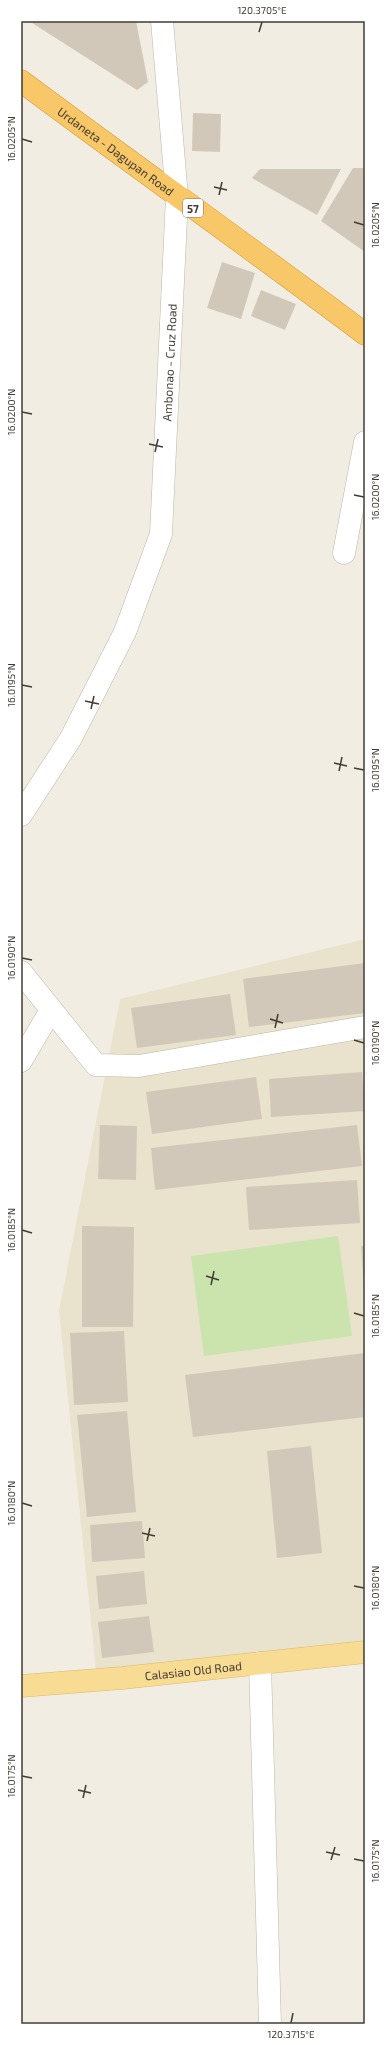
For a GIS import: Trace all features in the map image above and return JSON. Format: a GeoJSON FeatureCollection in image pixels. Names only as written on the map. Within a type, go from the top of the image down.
{"type":"FeatureCollection","features":[{"type":"Feature","properties":{"kind":"highway","name":"Urdaneta - Dagupan Road"},"geometry":{"type":"LineString","coordinates":[[21,81],[177,197],[225,228],[365,334]]}},
{"type":"Feature","properties":{"kind":"main road","name":"Calasiao Old Road"},"geometry":{"type":"LineString","coordinates":[[21,1686],[365,1652]]}},
{"type":"Feature","properties":{"kind":"street","name":"Ambonao - Cruz Road"},"geometry":{"type":"LineString","coordinates":[[21,815],[71,738],[125,632],[161,534],[177,197],[162,21]]}},
{"type":"Feature","properties":{"kind":"street"},"geometry":{"type":"LineString","coordinates":[[344,553],[365,442]]}},
{"type":"Feature","properties":{"kind":"street"},"geometry":{"type":"LineString","coordinates":[[21,972],[96,1065],[118,1067],[139,1066],[365,1027]]}},
{"type":"Feature","properties":{"kind":"street"},"geometry":{"type":"LineString","coordinates":[[21,1061],[51,1010]]}},
{"type":"Feature","properties":{"kind":"street"},"geometry":{"type":"LineString","coordinates":[[260,1663],[270,2024]]}},
{"type":"Feature","properties":{"kind":"shaded area"},"geometry":{"type":"Polygon","coordinates":[[[365,939],[365,1647],[96,1670],[59,1311],[120,999],[365,939]]]}},
{"type":"Feature","properties":{"kind":"green space"},"geometry":{"type":"Polygon","coordinates":[[[338,1236],[352,1336],[204,1356],[191,1256],[338,1236]]]}},
{"type":"Feature","properties":{"kind":"building"},"geometry":{"type":"Polygon","coordinates":[[[29,21],[136,21],[148,82],[137,90],[29,21]]]}},
{"type":"Feature","properties":{"kind":"building"},"geometry":{"type":"Polygon","coordinates":[[[193,113],[221,114],[220,152],[192,151],[193,113]]]}},
{"type":"Feature","properties":{"kind":"building"},"geometry":{"type":"Polygon","coordinates":[[[353,168],[365,168],[365,252],[321,221],[353,168]]]}},
{"type":"Feature","properties":{"kind":"building"},"geometry":{"type":"Polygon","coordinates":[[[260,169],[341,169],[317,215],[252,178],[260,169]]]}},
{"type":"Feature","properties":{"kind":"building"},"geometry":{"type":"Polygon","coordinates":[[[222,262],[255,273],[241,319],[207,308],[222,262]]]}},
{"type":"Feature","properties":{"kind":"building"},"geometry":{"type":"Polygon","coordinates":[[[261,290],[296,304],[285,330],[251,316],[261,290]]]}},
{"type":"Feature","properties":{"kind":"building"},"geometry":{"type":"Polygon","coordinates":[[[365,963],[365,1013],[249,1027],[243,979],[365,963]]]}},
{"type":"Feature","properties":{"kind":"building"},"geometry":{"type":"Polygon","coordinates":[[[230,994],[236,1035],[137,1048],[131,1008],[230,994]]]}},
{"type":"Feature","properties":{"kind":"building"},"geometry":{"type":"Polygon","coordinates":[[[362,1072],[365,1111],[271,1117],[269,1079],[362,1072]]]}},
{"type":"Feature","properties":{"kind":"building"},"geometry":{"type":"Polygon","coordinates":[[[256,1077],[262,1119],[152,1134],[146,1092],[256,1077]]]}},
{"type":"Feature","properties":{"kind":"building"},"geometry":{"type":"Polygon","coordinates":[[[100,1125],[137,1126],[136,1180],[98,1179],[100,1125]]]}},
{"type":"Feature","properties":{"kind":"building"},"geometry":{"type":"Polygon","coordinates":[[[357,1125],[362,1166],[155,1190],[151,1148],[357,1125]]]}},
{"type":"Feature","properties":{"kind":"building"},"geometry":{"type":"Polygon","coordinates":[[[357,1180],[360,1223],[249,1230],[246,1187],[357,1180]]]}},
{"type":"Feature","properties":{"kind":"building"},"geometry":{"type":"Polygon","coordinates":[[[82,1226],[134,1227],[133,1327],[82,1327],[82,1226]]]}},
{"type":"Feature","properties":{"kind":"building"},"geometry":{"type":"Polygon","coordinates":[[[361,1246],[365,1246],[365,1290],[364,1290],[361,1246]]]}},
{"type":"Feature","properties":{"kind":"building"},"geometry":{"type":"Polygon","coordinates":[[[124,1331],[128,1402],[74,1405],[70,1333],[124,1331]]]}},
{"type":"Feature","properties":{"kind":"building"},"geometry":{"type":"Polygon","coordinates":[[[365,1353],[365,1417],[193,1437],[185,1375],[365,1353]]]}},
{"type":"Feature","properties":{"kind":"building"},"geometry":{"type":"Polygon","coordinates":[[[127,1411],[136,1512],[87,1517],[77,1415],[127,1411]]]}},
{"type":"Feature","properties":{"kind":"building"},"geometry":{"type":"Polygon","coordinates":[[[311,1446],[322,1553],[277,1558],[267,1451],[311,1446]]]}},
{"type":"Feature","properties":{"kind":"building"},"geometry":{"type":"Polygon","coordinates":[[[142,1521],[145,1558],[92,1562],[90,1525],[142,1521]]]}},
{"type":"Feature","properties":{"kind":"building"},"geometry":{"type":"Polygon","coordinates":[[[144,1571],[147,1604],[99,1609],[96,1576],[144,1571]]]}},
{"type":"Feature","properties":{"kind":"building"},"geometry":{"type":"Polygon","coordinates":[[[149,1616],[154,1652],[102,1658],[98,1622],[149,1616]]]}}]}
